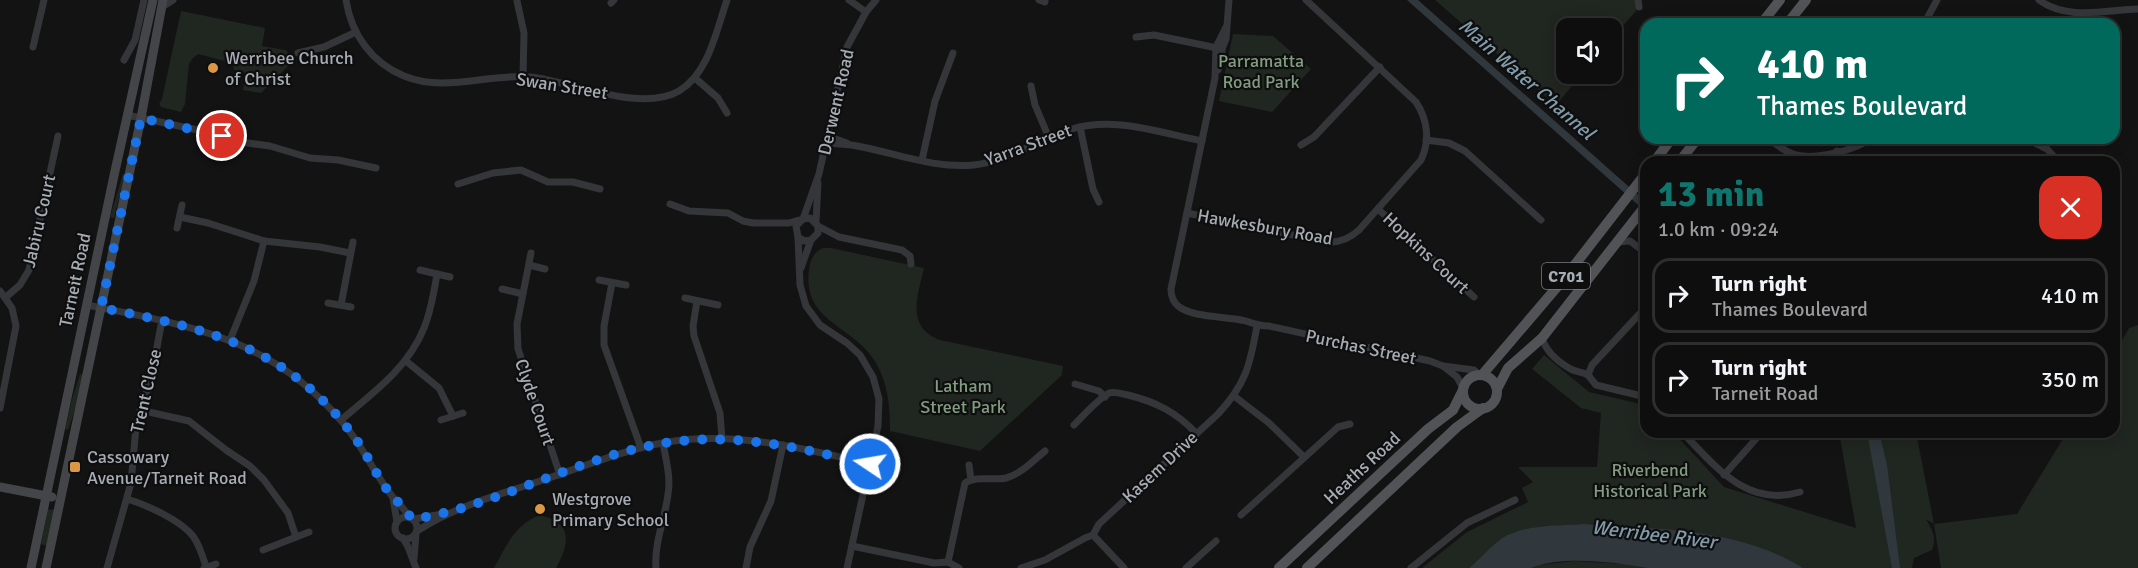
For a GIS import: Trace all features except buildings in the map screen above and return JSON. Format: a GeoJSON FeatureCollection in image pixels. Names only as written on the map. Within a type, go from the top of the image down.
{"type":"FeatureCollection","features":[{"type":"Feature","properties":{"kind":"main road","name":"Tarneit Road"},"geometry":{"type":"LineString","coordinates":[[31,568],[153,0]]}},
{"type":"Feature","properties":{"kind":"main road"},"geometry":{"type":"LineString","coordinates":[[1766,18],[1780,0]]}},
{"type":"Feature","properties":{"kind":"main road"},"geometry":{"type":"LineString","coordinates":[[1792,18],[1806,0]]}},
{"type":"Feature","properties":{"kind":"main road","name":"Tarneit Road"},"geometry":{"type":"LineString","coordinates":[[46,568],[163,4]]}},
{"type":"Feature","properties":{"kind":"main road"},"geometry":{"type":"LineString","coordinates":[[1684,156],[1693,144]]}},
{"type":"Feature","properties":{"kind":"main road","name":"C701"},"geometry":{"type":"LineString","coordinates":[[1463,389],[1469,379],[1480,375],[1508,346],[1640,181]]}},
{"type":"Feature","properties":{"kind":"main road","name":"C701"},"geometry":{"type":"LineString","coordinates":[[1483,408],[1494,401],[1497,389],[1508,368],[1542,338],[1640,213]]}},
{"type":"Feature","properties":{"kind":"main road"},"geometry":{"type":"LineString","coordinates":[[94,272],[103,271],[111,236],[120,216]]}},
{"type":"Feature","properties":{"kind":"main road"},"geometry":{"type":"LineString","coordinates":[[1480,375],[1493,380],[1497,389]]}},
{"type":"Feature","properties":{"kind":"main road"},"geometry":{"type":"LineString","coordinates":[[1463,389],[1468,404],[1475,408],[1483,408]]}},
{"type":"Feature","properties":{"kind":"main road","name":"Heaths Road"},"geometry":{"type":"LineString","coordinates":[[1279,568],[1428,429],[1453,410],[1463,389]]}},
{"type":"Feature","properties":{"kind":"main road","name":"Heaths Road"},"geometry":{"type":"LineString","coordinates":[[1307,568],[1457,427],[1483,408]]}},
{"type":"Feature","properties":{"kind":"main road"},"geometry":{"type":"LineString","coordinates":[[0,486],[61,499]]}},
{"type":"Feature","properties":{"kind":"street"},"geometry":{"type":"LineString","coordinates":[[33,47],[44,0]]}},
{"type":"Feature","properties":{"kind":"street"},"geometry":{"type":"LineString","coordinates":[[124,60],[135,40],[144,0]]}},
{"type":"Feature","properties":{"kind":"street","name":"Tarneit Road"},"geometry":{"type":"LineString","coordinates":[[163,4],[173,0]]}},
{"type":"Feature","properties":{"kind":"street","name":"Swan Street"},"geometry":{"type":"LineString","coordinates":[[346,0],[356,32],[377,60],[397,73],[414,80],[439,83],[523,77],[644,99],[670,95],[695,78],[705,62],[727,0]]}},
{"type":"Feature","properties":{"kind":"street"},"geometry":{"type":"LineString","coordinates":[[849,0],[866,12]]}},
{"type":"Feature","properties":{"kind":"street","name":"Derwent Road"},"geometry":{"type":"LineString","coordinates":[[817,224],[819,174],[844,56],[855,30],[876,0]]}},
{"type":"Feature","properties":{"kind":"street"},"geometry":{"type":"LineString","coordinates":[[1187,213],[1219,48],[1226,27],[1229,0]]}},
{"type":"Feature","properties":{"kind":"street"},"geometry":{"type":"LineString","coordinates":[[1306,0],[1409,94],[1419,107],[1426,124],[1426,140],[1449,143],[1466,151],[1541,220]]}},
{"type":"Feature","properties":{"kind":"street"},"geometry":{"type":"LineString","coordinates":[[1927,18],[1936,0]]}},
{"type":"Feature","properties":{"kind":"street"},"geometry":{"type":"LineString","coordinates":[[2039,0],[2068,13],[2138,9]]}},
{"type":"Feature","properties":{"kind":"street"},"geometry":{"type":"LineString","coordinates":[[517,1],[524,33],[523,77]]}},
{"type":"Feature","properties":{"kind":"street"},"geometry":{"type":"LineString","coordinates":[[298,53],[324,47],[356,32]]}},
{"type":"Feature","properties":{"kind":"street"},"geometry":{"type":"LineString","coordinates":[[1136,36],[1154,35],[1219,48]]}},
{"type":"Feature","properties":{"kind":"street"},"geometry":{"type":"LineString","coordinates":[[922,160],[935,100],[953,54]]}},
{"type":"Feature","properties":{"kind":"street"},"geometry":{"type":"LineString","coordinates":[[1301,145],[1314,136],[1380,67]]}},
{"type":"Feature","properties":{"kind":"street"},"geometry":{"type":"LineString","coordinates":[[695,78],[718,98],[727,113]]}},
{"type":"Feature","properties":{"kind":"street"},"geometry":{"type":"LineString","coordinates":[[1031,86],[1035,105],[1049,138]]}},
{"type":"Feature","properties":{"kind":"street"},"geometry":{"type":"LineString","coordinates":[[127,115],[212,133],[240,142],[270,146],[310,158],[338,160],[376,168]]}},
{"type":"Feature","properties":{"kind":"street","name":"Yarra Street"},"geometry":{"type":"LineString","coordinates":[[826,140],[956,165],[983,163],[1010,155],[1080,127],[1102,124],[1120,125],[1202,141]]}},
{"type":"Feature","properties":{"kind":"street"},"geometry":{"type":"LineString","coordinates":[[1080,127],[1093,189],[1099,201]]}},
{"type":"Feature","properties":{"kind":"street","name":"Jabiru Court"},"geometry":{"type":"LineString","coordinates":[[3,294],[20,285],[29,270],[57,136]]}},
{"type":"Feature","properties":{"kind":"street","name":"Hawkesbury Road"},"geometry":{"type":"LineString","coordinates":[[1187,213],[1332,242],[1341,241],[1354,234],[1417,166],[1423,156],[1426,140]]}},
{"type":"Feature","properties":{"kind":"street"},"geometry":{"type":"LineString","coordinates":[[1776,144],[1786,151],[1802,156]]}},
{"type":"Feature","properties":{"kind":"street"},"geometry":{"type":"LineString","coordinates":[[1815,156],[1863,144]]}},
{"type":"Feature","properties":{"kind":"street"},"geometry":{"type":"LineString","coordinates":[[2037,144],[2047,149],[2053,156]]}},
{"type":"Feature","properties":{"kind":"street"},"geometry":{"type":"LineString","coordinates":[[1837,151],[1838,156]]}},
{"type":"Feature","properties":{"kind":"street"},"geometry":{"type":"LineString","coordinates":[[458,184],[493,172],[521,170],[548,182],[573,182],[600,189]]}},
{"type":"Feature","properties":{"kind":"street","name":"Derwent Road"},"geometry":{"type":"LineString","coordinates":[[801,219],[819,174]]}},
{"type":"Feature","properties":{"kind":"street"},"geometry":{"type":"LineString","coordinates":[[670,204],[689,211],[728,213],[747,222],[781,223],[810,218],[839,237]]}},
{"type":"Feature","properties":{"kind":"street"},"geometry":{"type":"LineString","coordinates":[[177,228],[182,205]]}},
{"type":"Feature","properties":{"kind":"street","name":"Hopkins Court"},"geometry":{"type":"LineString","coordinates":[[1378,209],[1474,297]]}},
{"type":"Feature","properties":{"kind":"street","name":"Purchas Street"},"geometry":{"type":"LineString","coordinates":[[1187,213],[1171,289],[1172,298],[1185,310],[1234,320],[1256,328],[1279,330],[1430,361],[1443,366],[1474,370],[1480,375]]}},
{"type":"Feature","properties":{"kind":"street"},"geometry":{"type":"LineString","coordinates":[[180,217],[217,225],[264,241],[351,253]]}},
{"type":"Feature","properties":{"kind":"street"},"geometry":{"type":"LineString","coordinates":[[801,219],[796,226],[801,292],[812,316],[820,325],[855,349],[865,361],[878,392],[879,412],[848,568]]}},
{"type":"Feature","properties":{"kind":"street"},"geometry":{"type":"LineString","coordinates":[[781,223],[804,241],[839,237],[902,250],[910,256],[911,264]]}},
{"type":"Feature","properties":{"kind":"street"},"geometry":{"type":"LineString","coordinates":[[800,274],[812,240],[818,233],[817,224]]}},
{"type":"Feature","properties":{"kind":"street"},"geometry":{"type":"LineString","coordinates":[[230,340],[254,281],[264,241]]}},
{"type":"Feature","properties":{"kind":"street"},"geometry":{"type":"LineString","coordinates":[[1617,242],[1630,241],[1640,248]]}},
{"type":"Feature","properties":{"kind":"street"},"geometry":{"type":"LineString","coordinates":[[341,305],[353,242]]}},
{"type":"Feature","properties":{"kind":"street","name":"Clyde Court"},"geometry":{"type":"LineString","coordinates":[[531,253],[517,324],[519,357],[560,475]]}},
{"type":"Feature","properties":{"kind":"street"},"geometry":{"type":"LineString","coordinates":[[529,265],[545,269]]}},
{"type":"Feature","properties":{"kind":"street"},"geometry":{"type":"LineString","coordinates":[[420,270],[450,277]]}},
{"type":"Feature","properties":{"kind":"street"},"geometry":{"type":"LineString","coordinates":[[341,420],[383,385],[406,361],[424,328],[437,274]]}},
{"type":"Feature","properties":{"kind":"street"},"geometry":{"type":"LineString","coordinates":[[599,280],[626,285]]}},
{"type":"Feature","properties":{"kind":"street"},"geometry":{"type":"LineString","coordinates":[[612,283],[604,326],[604,345],[640,448]]}},
{"type":"Feature","properties":{"kind":"street"},"geometry":{"type":"LineString","coordinates":[[502,289],[523,294]]}},
{"type":"Feature","properties":{"kind":"street"},"geometry":{"type":"LineString","coordinates":[[0,408],[2,386],[16,326],[12,308],[3,294]]}},
{"type":"Feature","properties":{"kind":"street"},"geometry":{"type":"LineString","coordinates":[[685,298],[718,305]]}},
{"type":"Feature","properties":{"kind":"street"},"geometry":{"type":"LineString","coordinates":[[698,301],[694,320],[694,336],[720,413],[722,439]]}},
{"type":"Feature","properties":{"kind":"street"},"geometry":{"type":"LineString","coordinates":[[328,303],[351,307]]}},
{"type":"Feature","properties":{"kind":"street"},"geometry":{"type":"LineString","coordinates":[[87,305],[197,328],[261,355],[291,374],[341,420],[360,445],[392,496],[417,525],[415,565]]}},
{"type":"Feature","properties":{"kind":"street"},"geometry":{"type":"LineString","coordinates":[[1588,375],[1592,366],[1640,314]]}},
{"type":"Feature","properties":{"kind":"street","name":"Trent Close"},"geometry":{"type":"LineString","coordinates":[[107,568],[127,498],[140,410],[152,374],[162,320]]}},
{"type":"Feature","properties":{"kind":"street","name":"Kasem Drive"},"geometry":{"type":"LineString","coordinates":[[1021,568],[1045,560],[1085,537],[1093,535],[1099,524],[1234,396],[1247,370],[1256,328]]}},
{"type":"Feature","properties":{"kind":"street"},"geometry":{"type":"LineString","coordinates":[[1542,338],[1552,355],[1570,369],[1588,375],[1596,385],[1640,396]]}},
{"type":"Feature","properties":{"kind":"street"},"geometry":{"type":"LineString","coordinates":[[406,361],[439,388],[453,416]]}},
{"type":"Feature","properties":{"kind":"street"},"geometry":{"type":"LineString","coordinates":[[1443,366],[1457,377],[1463,389]]}},
{"type":"Feature","properties":{"kind":"street"},"geometry":{"type":"LineString","coordinates":[[1075,384],[1099,391],[1105,397]]}},
{"type":"Feature","properties":{"kind":"street"},"geometry":{"type":"LineString","coordinates":[[1074,425],[1105,397],[1114,392],[1148,400],[1172,412],[1196,433]]}},
{"type":"Feature","properties":{"kind":"street"},"geometry":{"type":"LineString","coordinates":[[1234,396],[1269,423],[1304,457]]}},
{"type":"Feature","properties":{"kind":"street"},"geometry":{"type":"LineString","coordinates":[[140,410],[189,421],[250,466],[264,480],[288,513],[296,537]]}},
{"type":"Feature","properties":{"kind":"street"},"geometry":{"type":"LineString","coordinates":[[441,420],[463,413]]}},
{"type":"Feature","properties":{"kind":"street"},"geometry":{"type":"LineString","coordinates":[[1241,515],[1338,427],[1350,424]]}},
{"type":"Feature","properties":{"kind":"street"},"geometry":{"type":"LineString","coordinates":[[1688,438],[1724,475],[1743,487],[1763,494],[1783,497],[1800,492]]}},
{"type":"Feature","properties":{"kind":"street"},"geometry":{"type":"LineString","coordinates":[[1724,475],[1757,438]]}},
{"type":"Feature","properties":{"kind":"street"},"geometry":{"type":"LineString","coordinates":[[403,538],[410,538],[430,523],[461,509],[640,448],[663,443],[722,439],[783,445],[870,464]]}},
{"type":"Feature","properties":{"kind":"street"},"geometry":{"type":"LineString","coordinates":[[656,568],[657,550],[669,493],[663,443]]}},
{"type":"Feature","properties":{"kind":"street"},"geometry":{"type":"LineString","coordinates":[[746,568],[750,547],[771,501],[783,445]]}},
{"type":"Feature","properties":{"kind":"street"},"geometry":{"type":"LineString","coordinates":[[948,562],[965,483],[971,480],[1007,478],[1019,472],[1045,451]]}},
{"type":"Feature","properties":{"kind":"street"},"geometry":{"type":"LineString","coordinates":[[969,465],[971,480]]}},
{"type":"Feature","properties":{"kind":"street"},"geometry":{"type":"LineString","coordinates":[[392,496],[396,509],[396,532],[403,538],[415,565]]}},
{"type":"Feature","properties":{"kind":"street"},"geometry":{"type":"LineString","coordinates":[[127,498],[165,516],[192,536],[200,549],[205,568],[216,564]]}},
{"type":"Feature","properties":{"kind":"street"},"geometry":{"type":"LineString","coordinates":[[1411,568],[1467,523],[1515,500]]}},
{"type":"Feature","properties":{"kind":"street"},"geometry":{"type":"LineString","coordinates":[[397,522],[402,517],[412,518],[461,509]]}},
{"type":"Feature","properties":{"kind":"street"},"geometry":{"type":"LineString","coordinates":[[263,549],[309,532]]}},
{"type":"Feature","properties":{"kind":"street"},"geometry":{"type":"LineString","coordinates":[[1093,535],[1124,568]]}},
{"type":"Feature","properties":{"kind":"street"},"geometry":{"type":"LineString","coordinates":[[1186,568],[1215,541]]}},
{"type":"Feature","properties":{"kind":"street"},"geometry":{"type":"LineString","coordinates":[[852,546],[933,563],[948,562],[959,568]]}},
{"type":"Feature","properties":{"kind":"green space"},"geometry":{"type":"Polygon","coordinates":[[[1435,0],[1635,0],[1636,11],[1622,27],[1622,18],[1556,18],[1556,84],[1574,84],[1556,105],[1435,0]]]}},
{"type":"Feature","properties":{"kind":"green space","name":"Werribee Church of Christ"},"geometry":{"type":"Polygon","coordinates":[[[181,11],[265,28],[262,46],[286,50],[293,61],[261,93],[243,90],[246,73],[234,70],[232,63],[198,54],[189,64],[185,104],[181,112],[161,107],[159,104],[181,11]]]}},
{"type":"Feature","properties":{"kind":"green space","name":"Parramatta Road Park"},"geometry":{"type":"Polygon","coordinates":[[[1233,34],[1273,36],[1311,69],[1272,112],[1219,101],[1233,34]]]}},
{"type":"Feature","properties":{"kind":"green space"},"geometry":{"type":"Polygon","coordinates":[[[123,174],[125,174],[114,218],[110,217],[123,174]]]}},
{"type":"Feature","properties":{"kind":"green space","name":"Latham Street Park"},"geometry":{"type":"Polygon","coordinates":[[[823,248],[924,268],[917,309],[918,319],[929,334],[940,340],[1063,366],[1062,375],[980,451],[890,431],[888,396],[876,363],[867,350],[822,313],[814,302],[809,288],[811,259],[823,248]]]}},
{"type":"Feature","properties":{"kind":"green space"},"geometry":{"type":"Polygon","coordinates":[[[2138,325],[2138,568],[1941,568],[1934,524],[2017,514],[2063,438],[2120,438],[2120,344],[2129,328],[2138,325]]]}},
{"type":"Feature","properties":{"kind":"green space","name":"Riverbend Historical Park"},"geometry":{"type":"Polygon","coordinates":[[[1544,355],[1589,392],[1640,404],[1640,438],[1679,438],[1724,487],[1856,528],[1840,438],[1868,438],[1870,444],[1877,438],[1917,438],[1934,524],[1926,519],[1934,538],[1932,550],[1914,558],[1912,568],[1803,568],[1759,547],[1648,528],[1584,524],[1539,527],[1514,533],[1500,540],[1469,568],[1422,568],[1467,532],[1528,502],[1522,488],[1533,482],[1518,467],[1597,467],[1601,413],[1581,408],[1532,369],[1544,355]]]}},
{"type":"Feature","properties":{"kind":"green space"},"geometry":{"type":"Polygon","coordinates":[[[80,374],[83,375],[68,430],[65,429],[80,374]]]}},
{"type":"Feature","properties":{"kind":"green space"},"geometry":{"type":"Polygon","coordinates":[[[48,509],[54,510],[47,546],[41,544],[48,509]]]}},
{"type":"Feature","properties":{"kind":"green space"},"geometry":{"type":"Polygon","coordinates":[[[540,515],[558,523],[566,535],[564,550],[556,568],[494,568],[517,530],[540,515]]]}},
{"type":"Feature","properties":{"kind":"green space"},"geometry":{"type":"Polygon","coordinates":[[[1575,561],[1625,564],[1647,568],[1531,568],[1538,565],[1575,561]]]}},
{"type":"Feature","properties":{"kind":"water"},"geometry":{"type":"Polygon","coordinates":[[[1407,0],[1418,0],[1640,197],[1640,207],[1407,0]]]}},
{"type":"Feature","properties":{"kind":"water"},"geometry":{"type":"Polygon","coordinates":[[[1868,438],[1880,438],[1887,465],[1900,568],[1892,568],[1868,438]]]}},
{"type":"Feature","properties":{"kind":"water","name":"Werribee River"},"geometry":{"type":"Polygon","coordinates":[[[1584,524],[1668,530],[1725,538],[1778,555],[1803,568],[1647,568],[1604,562],[1572,561],[1543,564],[1531,568],[1469,568],[1497,542],[1510,534],[1531,528],[1584,524]]]}},
{"type":"Feature","properties":{"kind":"place","name":"Werribee Church of Christ"},"geometry":{"type":"Point","coordinates":[213,68]}},
{"type":"Feature","properties":{"kind":"place","name":"Cassowary Avenue/Tarneit Road"},"geometry":{"type":"Point","coordinates":[75,467]}},
{"type":"Feature","properties":{"kind":"place","name":"Westgrove Primary School"},"geometry":{"type":"Point","coordinates":[540,509]}},
{"type":"Feature","properties":{"kind":"route"},"geometry":{"type":"LineString","coordinates":[[222,136],[141,118],[101,308],[185,325],[212,333],[247,347],[278,364],[303,383],[341,420],[356,439],[392,496],[409,517],[414,519],[428,517],[461,509],[603,459],[640,448],[680,441],[722,439],[759,441],[870,464]]}},
{"type":"Feature","properties":{"kind":"water label","name":"Main Water Channel"},"geometry":{"type":"Point","coordinates":[1527,79]}}]}
